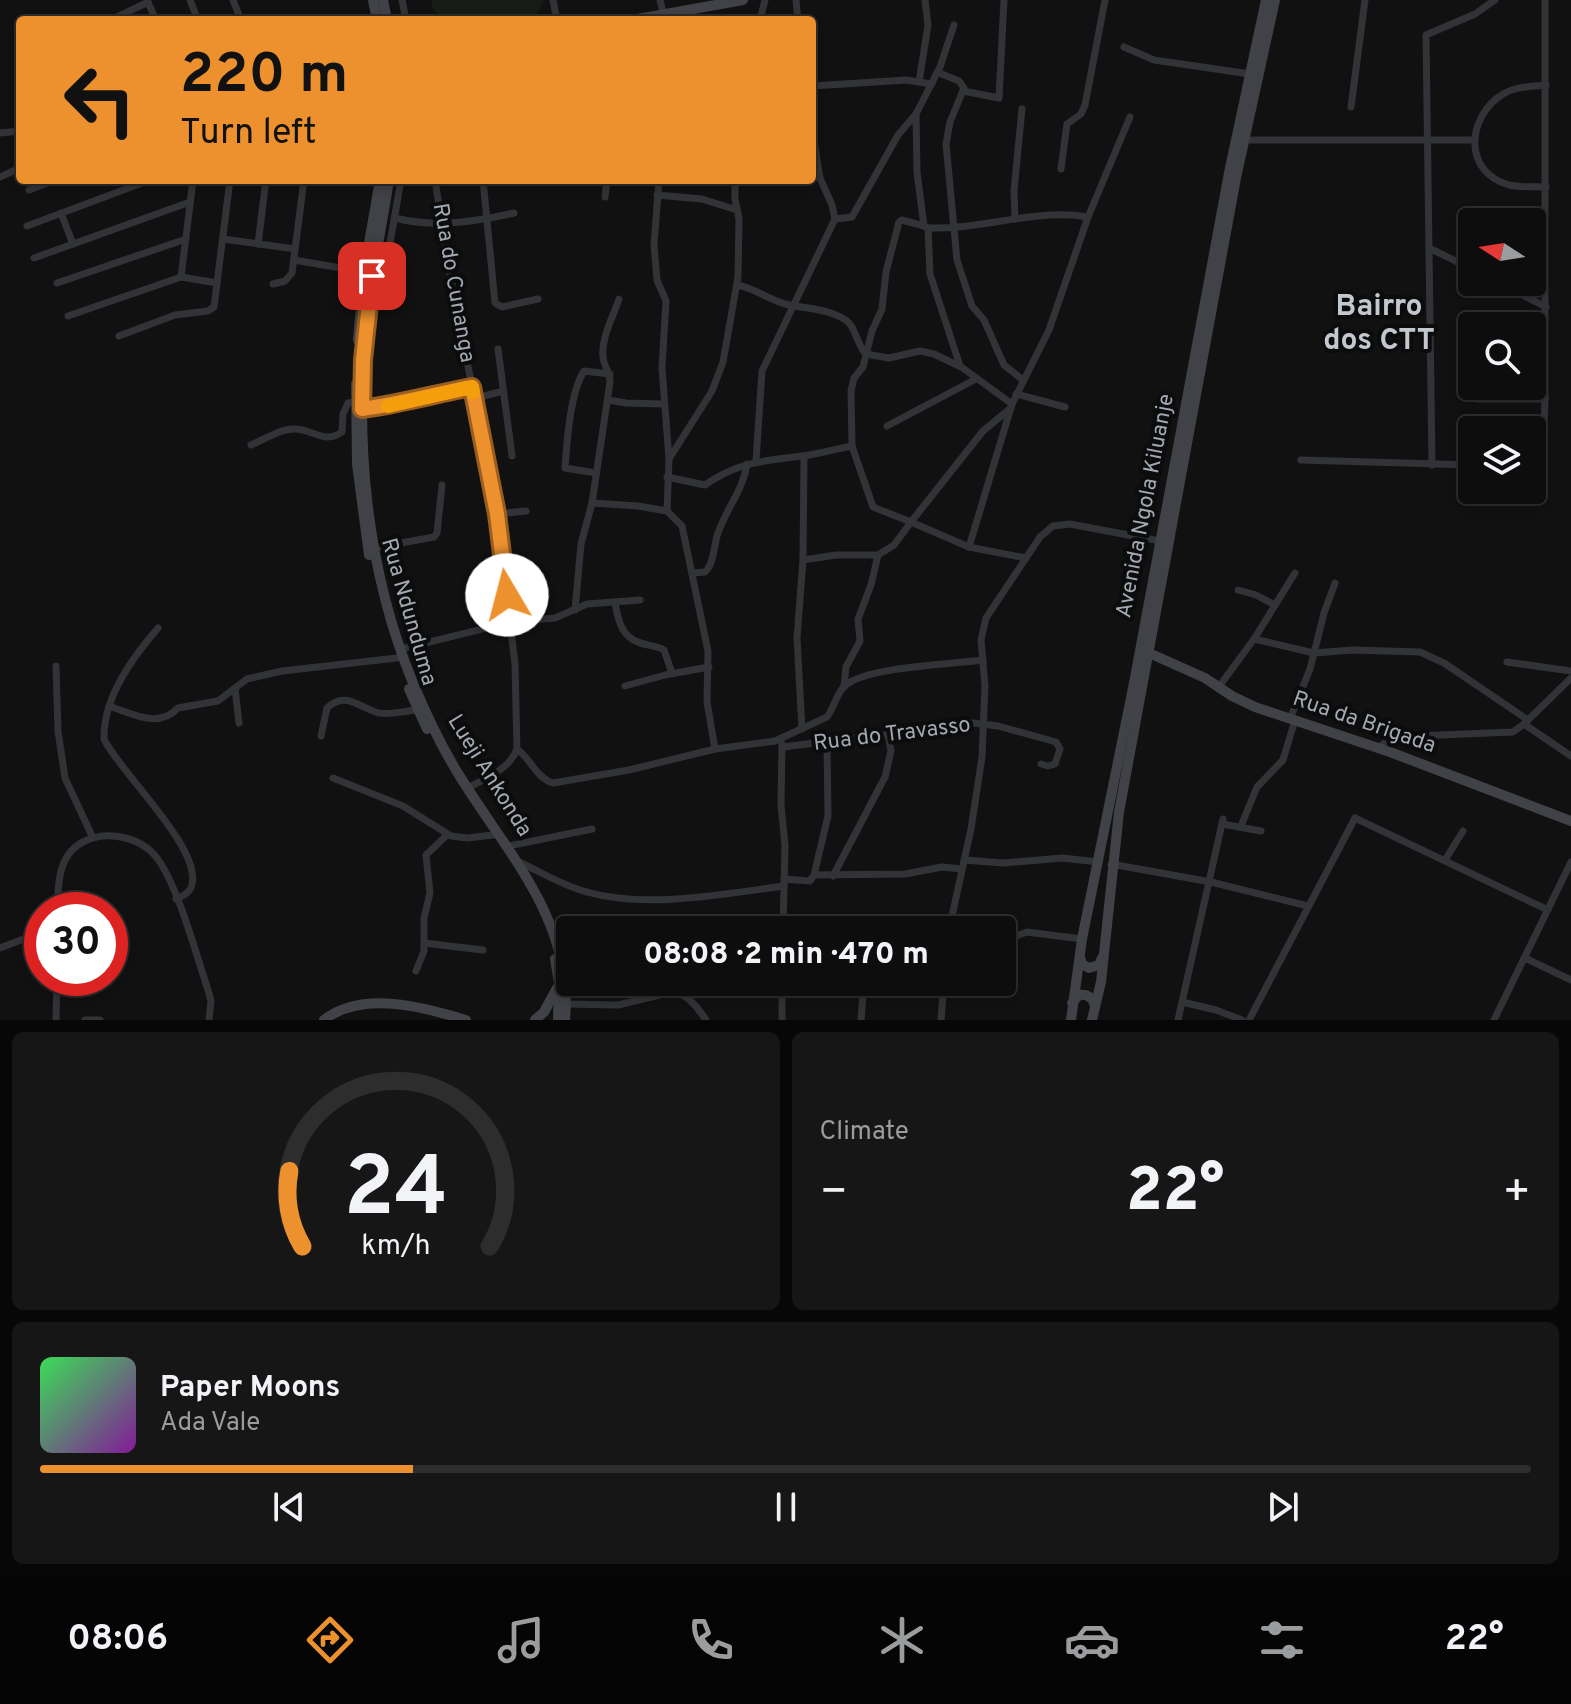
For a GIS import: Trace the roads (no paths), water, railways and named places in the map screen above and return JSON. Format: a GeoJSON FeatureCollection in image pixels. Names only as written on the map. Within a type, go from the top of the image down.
{"type":"FeatureCollection","features":[{"type":"Feature","properties":{"kind":"main road"},"geometry":{"type":"LineString","coordinates":[[668,15],[716,2],[743,0]]}},
{"type":"Feature","properties":{"kind":"main road","name":"Avenida Ngola Kiluanje"},"geometry":{"type":"LineString","coordinates":[[1071,1020],[1082,939],[1266,0]]}},
{"type":"Feature","properties":{"kind":"main road","name":"Avenida Ngola Kiluanje"},"geometry":{"type":"LineString","coordinates":[[1092,1020],[1102,958],[1111,864],[1244,140],[1275,0]]}},
{"type":"Feature","properties":{"kind":"main road","name":"Rua Ndunduma"},"geometry":{"type":"LineString","coordinates":[[379,184],[364,272],[358,405],[362,516],[378,595],[417,710],[453,776],[525,884],[545,927],[556,963]]}},
{"type":"Feature","properties":{"kind":"main road","name":"Lueji Ankonda"},"geometry":{"type":"LineString","coordinates":[[388,184],[369,302],[358,405],[374,548],[399,654],[468,788],[519,862],[556,940]]}},
{"type":"Feature","properties":{"kind":"main road","name":"Rua da Brigada"},"geometry":{"type":"LineString","coordinates":[[1149,653],[1205,678],[1244,703],[1378,748],[1571,821]]}},
{"type":"Feature","properties":{"kind":"main road"},"geometry":{"type":"LineString","coordinates":[[1080,957],[1082,964],[1092,968],[1099,965],[1102,958]]}},
{"type":"Feature","properties":{"kind":"main road"},"geometry":{"type":"LineString","coordinates":[[535,1020],[556,993]]}},
{"type":"Feature","properties":{"kind":"main road"},"geometry":{"type":"LineString","coordinates":[[1072,1003],[1079,995],[1087,995],[1095,1007]]}},
{"type":"Feature","properties":{"kind":"main road","name":"Rua Ndunduma"},"geometry":{"type":"LineString","coordinates":[[558,1020],[561,996]]}},
{"type":"Feature","properties":{"kind":"main road"},"geometry":{"type":"LineString","coordinates":[[324,1020],[338,1011],[362,1004],[408,1007],[466,1020]]}},
{"type":"Feature","properties":{"kind":"main road"},"geometry":{"type":"LineString","coordinates":[[408,1007],[444,1020]]}},
{"type":"Feature","properties":{"kind":"street"},"geometry":{"type":"LineString","coordinates":[[660,0],[668,15]]}},
{"type":"Feature","properties":{"kind":"street"},"geometry":{"type":"LineString","coordinates":[[919,82],[928,25],[925,0]]}},
{"type":"Feature","properties":{"kind":"street"},"geometry":{"type":"LineString","coordinates":[[963,91],[999,98],[1004,0]]}},
{"type":"Feature","properties":{"kind":"street"},"geometry":{"type":"LineString","coordinates":[[1061,169],[1067,124],[1081,114],[1085,105],[1105,0]]}},
{"type":"Feature","properties":{"kind":"street"},"geometry":{"type":"LineString","coordinates":[[1351,107],[1365,0]]}},
{"type":"Feature","properties":{"kind":"street"},"geometry":{"type":"LineString","coordinates":[[1432,465],[1426,35],[1475,14],[1495,0]]}},
{"type":"Feature","properties":{"kind":"street"},"geometry":{"type":"LineString","coordinates":[[1545,0],[1546,312]]}},
{"type":"Feature","properties":{"kind":"street"},"geometry":{"type":"LineString","coordinates":[[119,16],[148,1]]}},
{"type":"Feature","properties":{"kind":"street"},"geometry":{"type":"LineString","coordinates":[[835,219],[852,217],[898,135],[916,114],[932,84],[954,25]]}},
{"type":"Feature","properties":{"kind":"street"},"geometry":{"type":"LineString","coordinates":[[1124,47],[1154,60],[1250,74]]}},
{"type":"Feature","properties":{"kind":"street"},"geometry":{"type":"LineString","coordinates":[[937,72],[962,83],[963,91],[950,122],[946,144],[959,272],[972,306],[984,320],[1004,365],[1023,380]]}},
{"type":"Feature","properties":{"kind":"street"},"geometry":{"type":"LineString","coordinates":[[816,86],[876,81],[932,84]]}},
{"type":"Feature","properties":{"kind":"street"},"geometry":{"type":"LineString","coordinates":[[1546,85],[1517,88],[1496,99],[1480,115],[1473,140],[1483,167],[1499,181],[1518,186],[1546,187]]}},
{"type":"Feature","properties":{"kind":"street"},"geometry":{"type":"LineString","coordinates":[[1015,219],[1014,191],[1022,109]]}},
{"type":"Feature","properties":{"kind":"street"},"geometry":{"type":"LineString","coordinates":[[916,114],[916,161],[930,274],[960,366]]}},
{"type":"Feature","properties":{"kind":"street"},"geometry":{"type":"LineString","coordinates":[[969,547],[1011,406],[1056,312],[1088,217],[1130,117]]}},
{"type":"Feature","properties":{"kind":"street"},"geometry":{"type":"LineString","coordinates":[[1244,140],[1473,140]]}},
{"type":"Feature","properties":{"kind":"street"},"geometry":{"type":"LineString","coordinates":[[756,461],[762,371],[835,219],[820,178],[816,154]]}},
{"type":"Feature","properties":{"kind":"street"},"geometry":{"type":"LineString","coordinates":[[29,190],[45,184]]}},
{"type":"Feature","properties":{"kind":"street"},"geometry":{"type":"LineString","coordinates":[[27,226],[138,184]]}},
{"type":"Feature","properties":{"kind":"street"},"geometry":{"type":"LineString","coordinates":[[181,277],[192,184]]}},
{"type":"Feature","properties":{"kind":"street"},"geometry":{"type":"LineString","coordinates":[[119,336],[175,315],[208,311],[214,307],[230,184]]}},
{"type":"Feature","properties":{"kind":"street"},"geometry":{"type":"LineString","coordinates":[[258,244],[266,184]]}},
{"type":"Feature","properties":{"kind":"street"},"geometry":{"type":"LineString","coordinates":[[273,284],[288,279],[294,260],[303,184]]}},
{"type":"Feature","properties":{"kind":"street","name":"Lueji Ankonda"},"geometry":{"type":"LineString","coordinates":[[369,302],[383,283],[400,184]]}},
{"type":"Feature","properties":{"kind":"street","name":"Rua do Cunanga"},"geometry":{"type":"LineString","coordinates":[[436,184],[473,399],[497,514],[515,664],[517,749]]}},
{"type":"Feature","properties":{"kind":"street"},"geometry":{"type":"LineString","coordinates":[[483,184],[495,303],[502,307],[538,299]]}},
{"type":"Feature","properties":{"kind":"street"},"geometry":{"type":"LineString","coordinates":[[605,197],[607,184]]}},
{"type":"Feature","properties":{"kind":"street"},"geometry":{"type":"LineString","coordinates":[[658,184],[654,230],[656,273],[666,305],[662,359],[669,459],[667,511]]}},
{"type":"Feature","properties":{"kind":"street"},"geometry":{"type":"LineString","coordinates":[[669,459],[717,381],[728,340],[737,285],[739,219],[735,184]]}},
{"type":"Feature","properties":{"kind":"street"},"geometry":{"type":"LineString","coordinates":[[657,195],[702,199],[737,210]]}},
{"type":"Feature","properties":{"kind":"street"},"geometry":{"type":"LineString","coordinates":[[34,258],[190,202]]}},
{"type":"Feature","properties":{"kind":"street"},"geometry":{"type":"LineString","coordinates":[[61,213],[73,244]]}},
{"type":"Feature","properties":{"kind":"street"},"geometry":{"type":"LineString","coordinates":[[395,218],[414,223],[443,223],[514,213]]}},
{"type":"Feature","properties":{"kind":"street"},"geometry":{"type":"LineString","coordinates":[[1026,558],[969,547],[873,507],[852,446],[852,384],[863,367],[872,331],[882,309],[886,272],[898,224],[902,220],[926,227],[953,229],[1071,214],[1088,217]]}},
{"type":"Feature","properties":{"kind":"street"},"geometry":{"type":"LineString","coordinates":[[57,283],[186,239]]}},
{"type":"Feature","properties":{"kind":"street"},"geometry":{"type":"LineString","coordinates":[[223,239],[295,249]]}},
{"type":"Feature","properties":{"kind":"street"},"geometry":{"type":"LineString","coordinates":[[1429,248],[1458,262]]}},
{"type":"Feature","properties":{"kind":"street"},"geometry":{"type":"LineString","coordinates":[[294,260],[364,272]]}},
{"type":"Feature","properties":{"kind":"street"},"geometry":{"type":"LineString","coordinates":[[68,316],[181,277],[217,283]]}},
{"type":"Feature","properties":{"kind":"street"},"geometry":{"type":"LineString","coordinates":[[737,285],[793,306],[844,319],[851,325],[859,346],[866,354],[889,358],[920,351],[934,354],[960,366],[1011,406]]}},
{"type":"Feature","properties":{"kind":"street"},"geometry":{"type":"LineString","coordinates":[[1524,296],[1546,307]]}},
{"type":"Feature","properties":{"kind":"street"},"geometry":{"type":"LineString","coordinates":[[575,610],[581,544],[592,503],[608,400],[610,374],[603,359],[608,329],[619,299]]}},
{"type":"Feature","properties":{"kind":"street"},"geometry":{"type":"LineString","coordinates":[[498,349],[512,456]]}},
{"type":"Feature","properties":{"kind":"street"},"geometry":{"type":"LineString","coordinates":[[596,473],[565,468],[572,410],[579,379],[584,371],[610,374]]}},
{"type":"Feature","properties":{"kind":"street"},"geometry":{"type":"LineString","coordinates":[[887,426],[976,379]]}},
{"type":"Feature","properties":{"kind":"street"},"geometry":{"type":"LineString","coordinates":[[251,445],[291,429],[329,438],[339,435],[348,403],[405,403],[472,387]]}},
{"type":"Feature","properties":{"kind":"street"},"geometry":{"type":"LineString","coordinates":[[473,399],[503,391]]}},
{"type":"Feature","properties":{"kind":"street"},"geometry":{"type":"LineString","coordinates":[[1016,394],[1065,407]]}},
{"type":"Feature","properties":{"kind":"street"},"geometry":{"type":"LineString","coordinates":[[608,400],[664,404]]}},
{"type":"Feature","properties":{"kind":"street"},"geometry":{"type":"LineString","coordinates":[[803,560],[836,555],[878,555],[894,545],[983,431],[1011,406]]}},
{"type":"Feature","properties":{"kind":"street"},"geometry":{"type":"LineString","coordinates":[[667,477],[705,485],[716,476],[756,461],[804,456],[852,446]]}},
{"type":"Feature","properties":{"kind":"street"},"geometry":{"type":"LineString","coordinates":[[802,729],[797,638],[803,560],[804,456]]}},
{"type":"Feature","properties":{"kind":"street"},"geometry":{"type":"LineString","coordinates":[[1301,460],[1458,465]]}},
{"type":"Feature","properties":{"kind":"street"},"geometry":{"type":"LineString","coordinates":[[693,573],[705,572],[710,568],[719,530],[739,493],[747,464]]}},
{"type":"Feature","properties":{"kind":"street"},"geometry":{"type":"LineString","coordinates":[[374,548],[434,537],[442,485]]}},
{"type":"Feature","properties":{"kind":"street"},"geometry":{"type":"LineString","coordinates":[[592,503],[667,511],[679,521],[686,535],[708,651],[707,702],[715,749]]}},
{"type":"Feature","properties":{"kind":"street"},"geometry":{"type":"LineString","coordinates":[[497,514],[526,511]]}},
{"type":"Feature","properties":{"kind":"street"},"geometry":{"type":"LineString","coordinates":[[952,916],[976,802],[985,723],[981,640],[986,618],[1046,531],[1063,523],[1160,541]]}},
{"type":"Feature","properties":{"kind":"street"},"geometry":{"type":"LineString","coordinates":[[844,686],[846,667],[860,641],[858,619],[878,555]]}},
{"type":"Feature","properties":{"kind":"street"},"geometry":{"type":"LineString","coordinates":[[1218,688],[1254,639],[1295,573]]}},
{"type":"Feature","properties":{"kind":"street"},"geometry":{"type":"LineString","coordinates":[[1241,826],[1257,787],[1283,760],[1335,583]]}},
{"type":"Feature","properties":{"kind":"street"},"geometry":{"type":"LineString","coordinates":[[1238,590],[1275,605]]}},
{"type":"Feature","properties":{"kind":"street"},"geometry":{"type":"LineString","coordinates":[[109,706],[159,720],[172,715],[178,708],[218,701],[247,679],[399,654],[511,622],[546,620],[587,604],[640,600]]}},
{"type":"Feature","properties":{"kind":"street"},"geometry":{"type":"LineString","coordinates":[[615,603],[619,624],[625,632],[634,641],[664,650],[672,673]]}},
{"type":"Feature","properties":{"kind":"street"},"geometry":{"type":"LineString","coordinates":[[158,628],[136,653],[109,706],[104,731],[107,746],[169,825],[190,870],[190,890],[176,899]]}},
{"type":"Feature","properties":{"kind":"street"},"geometry":{"type":"LineString","coordinates":[[1254,639],[1314,653],[1353,650],[1420,652],[1444,663],[1571,756]]}},
{"type":"Feature","properties":{"kind":"street"},"geometry":{"type":"LineString","coordinates":[[783,916],[782,743],[829,715],[835,698],[844,686],[868,675],[983,660]]}},
{"type":"Feature","properties":{"kind":"street"},"geometry":{"type":"LineString","coordinates":[[1507,662],[1571,671]]}},
{"type":"Feature","properties":{"kind":"street"},"geometry":{"type":"LineString","coordinates":[[56,666],[58,731],[65,778],[93,838]]}},
{"type":"Feature","properties":{"kind":"street"},"geometry":{"type":"LineString","coordinates":[[625,686],[709,667]]}},
{"type":"Feature","properties":{"kind":"street"},"geometry":{"type":"LineString","coordinates":[[1378,748],[1392,737],[1513,732],[1571,678]]}},
{"type":"Feature","properties":{"kind":"street"},"geometry":{"type":"LineString","coordinates":[[235,688],[239,723]]}},
{"type":"Feature","properties":{"kind":"street"},"geometry":{"type":"LineString","coordinates":[[321,736],[327,708],[339,700],[353,700],[377,712],[417,710]]}},
{"type":"Feature","properties":{"kind":"street","name":"Rua do Travasso"},"geometry":{"type":"LineString","coordinates":[[517,749],[527,757],[541,779],[553,783],[629,770],[715,749],[782,743],[827,743],[906,730],[985,723],[1056,742],[1060,749],[1055,764],[1041,764]]}},
{"type":"Feature","properties":{"kind":"street"},"geometry":{"type":"LineString","coordinates":[[833,876],[885,777],[891,751],[888,734]]}},
{"type":"Feature","properties":{"kind":"street"},"geometry":{"type":"LineString","coordinates":[[519,862],[570,887],[609,897],[669,899],[810,881],[828,816],[827,743]]}},
{"type":"Feature","properties":{"kind":"street"},"geometry":{"type":"LineString","coordinates":[[468,788],[508,764],[517,749]]}},
{"type":"Feature","properties":{"kind":"street"},"geometry":{"type":"LineString","coordinates":[[333,778],[403,806],[447,835],[456,838],[493,835]]}},
{"type":"Feature","properties":{"kind":"street"},"geometry":{"type":"LineString","coordinates":[[1249,1020],[1355,818],[1548,910]]}},
{"type":"Feature","properties":{"kind":"street"},"geometry":{"type":"LineString","coordinates":[[1178,1020],[1211,882],[1222,821],[1261,831]]}},
{"type":"Feature","properties":{"kind":"street"},"geometry":{"type":"LineString","coordinates":[[508,846],[592,829]]}},
{"type":"Feature","properties":{"kind":"street"},"geometry":{"type":"LineString","coordinates":[[1445,860],[1463,831]]}},
{"type":"Feature","properties":{"kind":"street"},"geometry":{"type":"LineString","coordinates":[[416,971],[423,957],[424,918],[430,893],[425,858],[431,848],[447,835]]}},
{"type":"Feature","properties":{"kind":"street"},"geometry":{"type":"LineString","coordinates":[[58,892],[67,854],[74,846],[93,838],[117,836],[148,849],[162,865],[176,899],[208,990],[211,1001],[209,1020]]}},
{"type":"Feature","properties":{"kind":"street"},"geometry":{"type":"LineString","coordinates":[[964,860],[1003,863],[1062,858],[1099,862]]}},
{"type":"Feature","properties":{"kind":"street"},"geometry":{"type":"LineString","coordinates":[[1494,1020],[1571,862]]}},
{"type":"Feature","properties":{"kind":"street"},"geometry":{"type":"LineString","coordinates":[[1111,864],[1211,882],[1308,906]]}},
{"type":"Feature","properties":{"kind":"street"},"geometry":{"type":"LineString","coordinates":[[814,875],[905,874],[942,867],[962,869]]}},
{"type":"Feature","properties":{"kind":"street"},"geometry":{"type":"LineString","coordinates":[[1016,936],[1027,932],[1082,939]]}},
{"type":"Feature","properties":{"kind":"street"},"geometry":{"type":"LineString","coordinates":[[0,948],[24,939]]}},
{"type":"Feature","properties":{"kind":"street"},"geometry":{"type":"LineString","coordinates":[[424,943],[483,950]]}},
{"type":"Feature","properties":{"kind":"street"},"geometry":{"type":"LineString","coordinates":[[1525,958],[1571,980]]}},
{"type":"Feature","properties":{"kind":"street"},"geometry":{"type":"LineString","coordinates":[[56,1020],[57,996]]}},
{"type":"Feature","properties":{"kind":"street"},"geometry":{"type":"LineString","coordinates":[[567,1014],[655,996]]}},
{"type":"Feature","properties":{"kind":"street"},"geometry":{"type":"LineString","coordinates":[[684,996],[706,1020]]}},
{"type":"Feature","properties":{"kind":"street"},"geometry":{"type":"LineString","coordinates":[[782,996],[782,1020]]}},
{"type":"Feature","properties":{"kind":"street"},"geometry":{"type":"LineString","coordinates":[[861,1020],[863,996]]}},
{"type":"Feature","properties":{"kind":"street"},"geometry":{"type":"LineString","coordinates":[[941,1020],[943,996]]}},
{"type":"Feature","properties":{"kind":"street"},"geometry":{"type":"LineString","coordinates":[[1182,1002],[1242,1020]]}},
{"type":"Feature","properties":{"kind":"street"},"geometry":{"type":"LineString","coordinates":[[85,1020],[100,1020]]}},
{"type":"Feature","properties":{"kind":"district","name":"Bairro dos CTT"},"geometry":{"type":"Point","coordinates":[1379,324]}}]}
